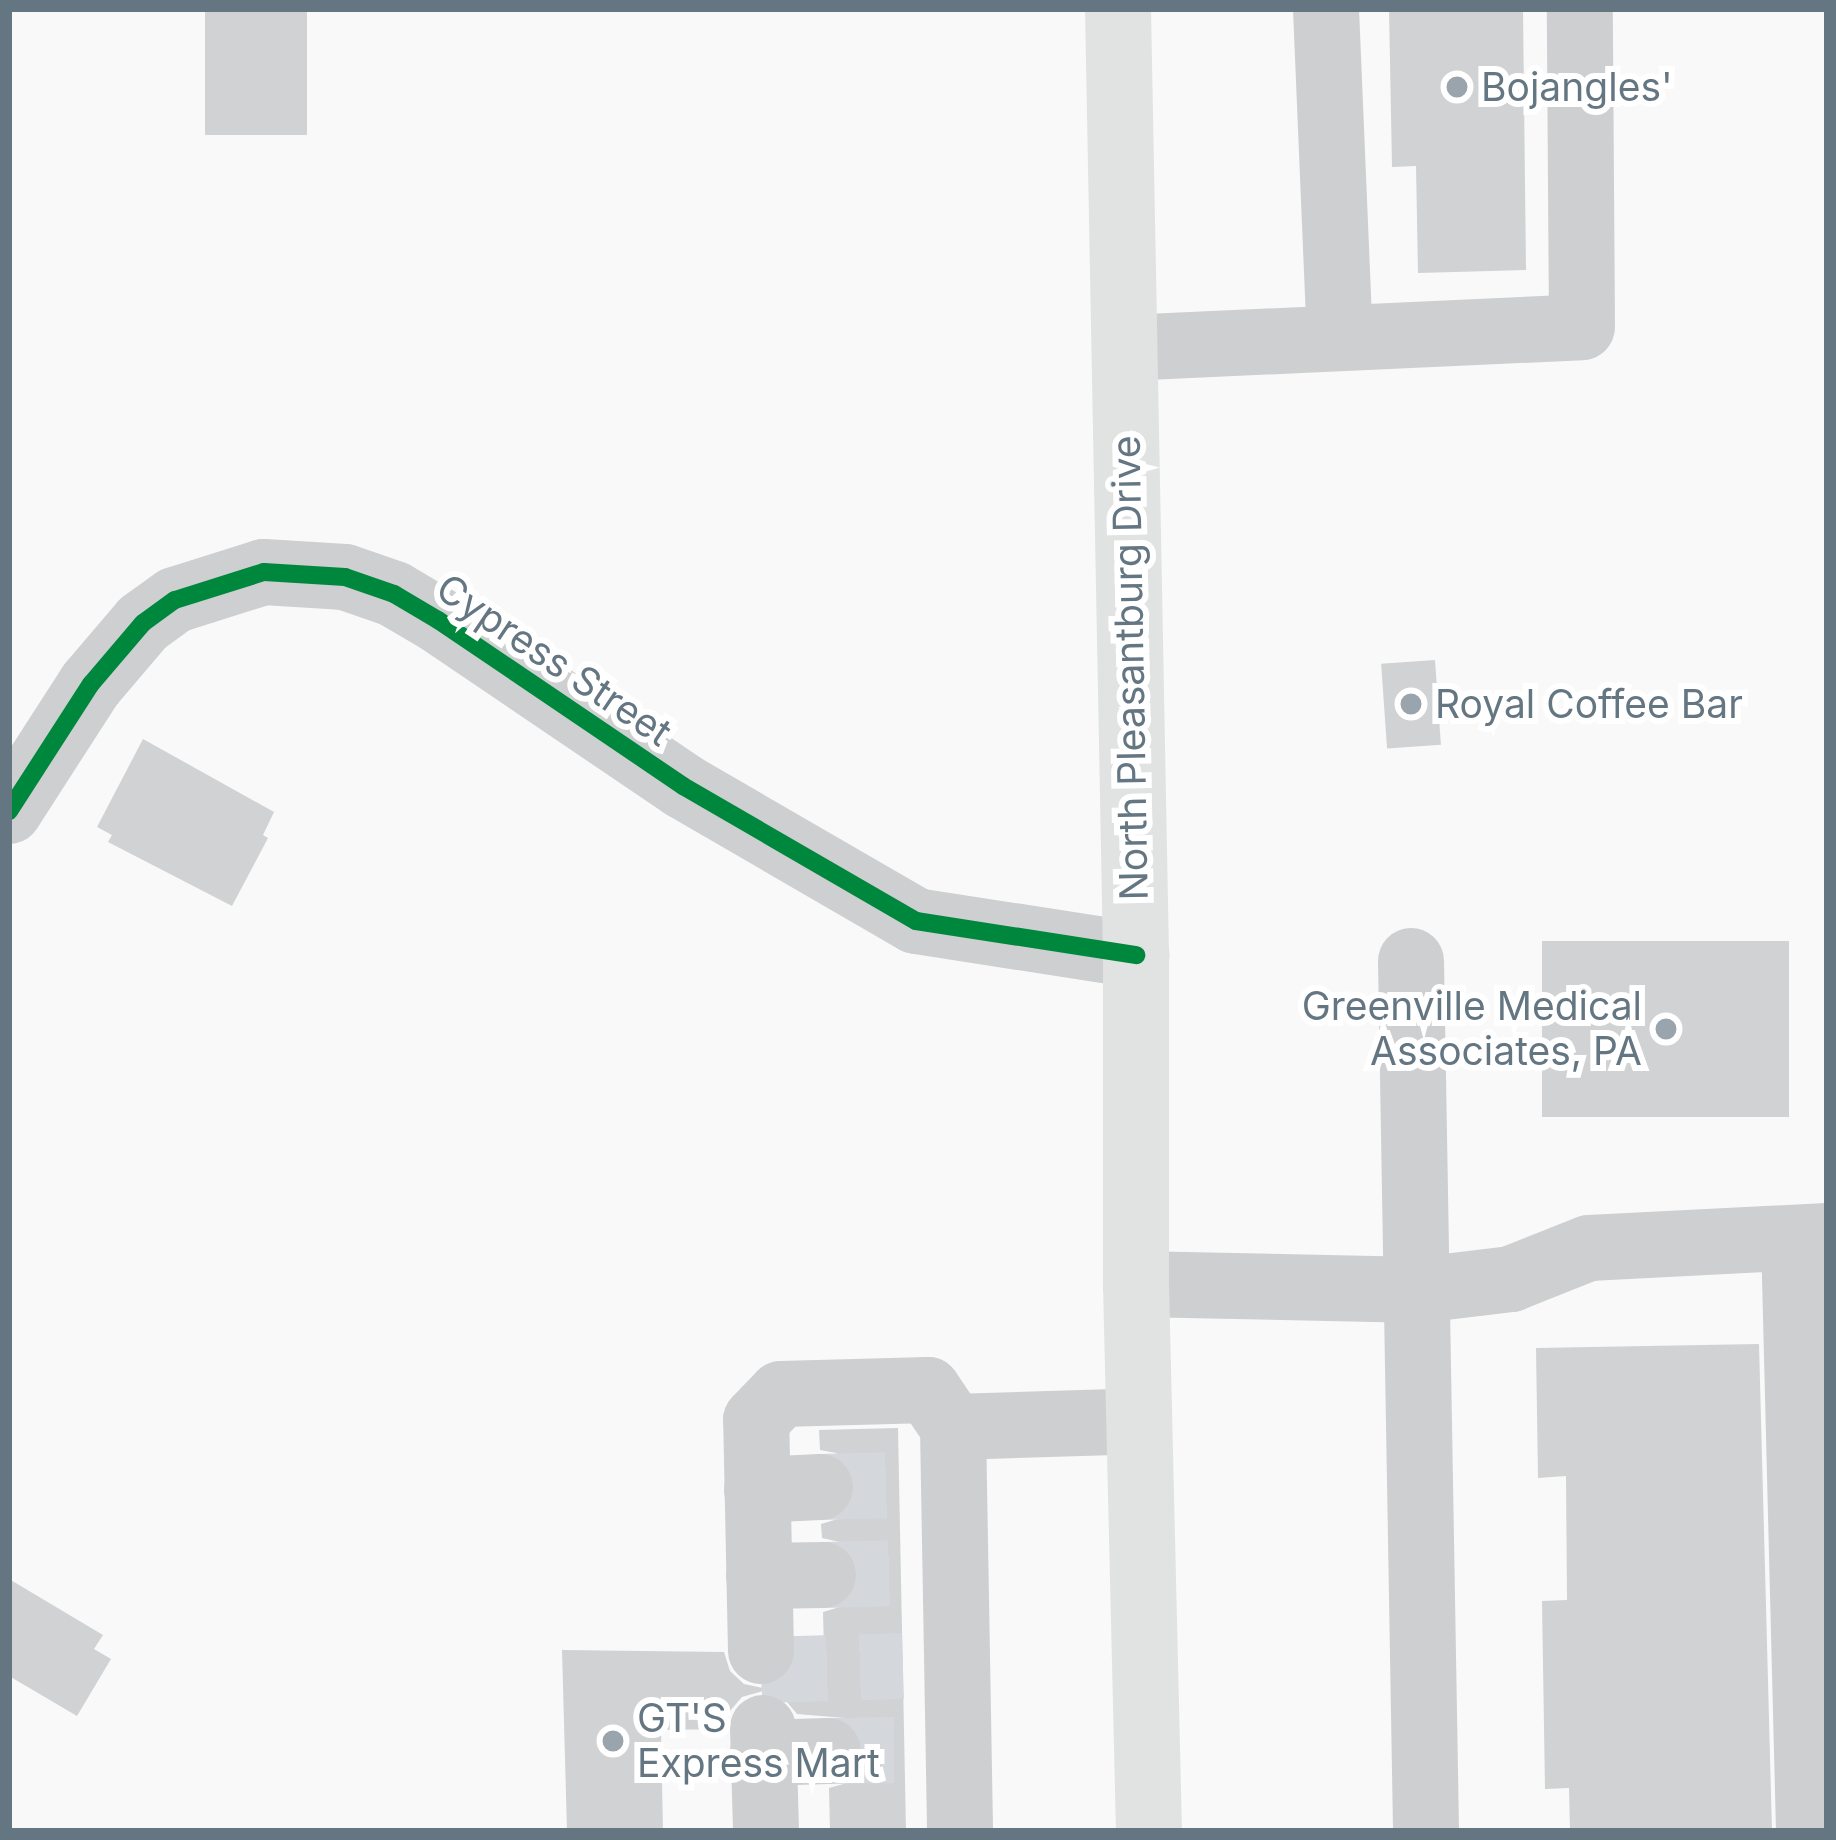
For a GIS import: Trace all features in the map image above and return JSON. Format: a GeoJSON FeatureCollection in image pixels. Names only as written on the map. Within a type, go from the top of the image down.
{"type":"FeatureCollection","features":[{"type":"Feature","properties":{"kind":"main road","name":"North Pleasantburg Drive"},"geometry":{"type":"LineString","coordinates":[[1118,9],[1136,955],[1136,1283],[1149,1831]]}},
{"type":"Feature","properties":{"kind":"street"},"geometry":{"type":"LineString","coordinates":[[1326,9],[1340,338]]}},
{"type":"Feature","properties":{"kind":"street"},"geometry":{"type":"LineString","coordinates":[[1125,348],[1582,327],[1580,9]]}},
{"type":"Feature","properties":{"kind":"street","name":"Cypress Street"},"geometry":{"type":"LineString","coordinates":[[9,811],[91,684],[143,623],[175,600],[264,572],[345,577],[394,594],[438,620],[683,786],[916,920],[1136,955]]}},
{"type":"Feature","properties":{"kind":"street"},"geometry":{"type":"LineString","coordinates":[[1411,961],[1426,1831]]}},
{"type":"Feature","properties":{"kind":"street"},"geometry":{"type":"LineString","coordinates":[[1136,1283],[1420,1290],[1511,1279],[1589,1248],[1810,1237],[1809,1831]]}},
{"type":"Feature","properties":{"kind":"street"},"geometry":{"type":"LineString","coordinates":[[761,1651],[791,1576],[789,1488],[756,1420],[781,1394],[928,1390],[936,1465],[929,1573],[931,1748],[960,1831]]}},
{"type":"Feature","properties":{"kind":"street"},"geometry":{"type":"LineString","coordinates":[[936,1465],[1139,1420]]}},
{"type":"Feature","properties":{"kind":"street"},"geometry":{"type":"LineString","coordinates":[[766,1831],[763,1741],[828,1751]]}},
{"type":"Feature","properties":{"kind":"building"},"geometry":{"type":"Polygon","coordinates":[[[205,9],[307,9],[307,135],[205,135],[205,9]]]}},
{"type":"Feature","properties":{"kind":"building","name":"Bojangles'"},"geometry":{"type":"Polygon","coordinates":[[[1389,9],[1523,9],[1526,270],[1418,273],[1416,166],[1392,167],[1389,9]]]}},
{"type":"Feature","properties":{"kind":"building","name":"Royal Coffee Bar"},"geometry":{"type":"Polygon","coordinates":[[[1435,660],[1441,745],[1387,749],[1381,664],[1435,660]]]}},
{"type":"Feature","properties":{"kind":"building"},"geometry":{"type":"Polygon","coordinates":[[[143,739],[274,812],[263,835],[268,838],[232,906],[108,842],[112,835],[97,827],[143,739]]]}},
{"type":"Feature","properties":{"kind":"building","name":"Greenville Medical Associates, PA"},"geometry":{"type":"Polygon","coordinates":[[[1542,941],[1789,941],[1789,1117],[1542,1117],[1542,941]]]}},
{"type":"Feature","properties":{"kind":"building"},"geometry":{"type":"Polygon","coordinates":[[[1759,1344],[1772,1831],[1570,1831],[1569,1788],[1545,1789],[1542,1601],[1567,1600],[1566,1476],[1538,1478],[1536,1348],[1759,1344]]]}},
{"type":"Feature","properties":{"kind":"building"},"geometry":{"type":"Polygon","coordinates":[[[898,1428],[906,1831],[830,1831],[829,1788],[847,1783],[860,1770],[865,1751],[860,1732],[845,1718],[797,1714],[782,1696],[763,1691],[742,1697],[730,1711],[726,1729],[661,1730],[663,1831],[567,1831],[562,1650],[724,1652],[730,1671],[744,1684],[763,1688],[781,1682],[794,1668],[798,1650],[824,1650],[823,1612],[843,1606],[856,1592],[860,1576],[854,1555],[840,1542],[822,1538],[821,1524],[841,1518],[854,1503],[857,1486],[851,1466],[836,1453],[820,1450],[819,1430],[898,1428]]]}},
{"type":"Feature","properties":{"kind":"building"},"geometry":{"type":"Polygon","coordinates":[[[9,1579],[103,1635],[94,1649],[111,1659],[77,1716],[9,1676],[9,1579]]]}},
{"type":"Feature","properties":{"kind":"tunnel"},"geometry":{"type":"LineString","coordinates":[[820,1487],[899,1485]]}},
{"type":"Feature","properties":{"kind":"tunnel"},"geometry":{"type":"LineString","coordinates":[[823,1575],[901,1573]]}},
{"type":"Feature","properties":{"kind":"tunnel"},"geometry":{"type":"LineString","coordinates":[[761,1670],[903,1666]]}},
{"type":"Feature","properties":{"kind":"tunnel"},"geometry":{"type":"LineString","coordinates":[[828,1751],[904,1750]]}},
{"type":"Feature","properties":{"kind":"cycle path"},"geometry":{"type":"LineString","coordinates":[[9,811],[91,684],[143,623],[175,600],[264,572],[345,577],[394,594],[438,620],[683,786],[916,921],[1136,955]]}},
{"type":"Feature","properties":{"kind":"place","name":"Bojangles'"},"geometry":{"type":"Point","coordinates":[1457,87]}},
{"type":"Feature","properties":{"kind":"place","name":"Royal Coffee Bar"},"geometry":{"type":"Point","coordinates":[1411,704]}},
{"type":"Feature","properties":{"kind":"place","name":"Greenville Medical Associates, PA"},"geometry":{"type":"Point","coordinates":[1666,1029]}},
{"type":"Feature","properties":{"kind":"place","name":"GT'S Express Mart"},"geometry":{"type":"Point","coordinates":[613,1741]}}]}
